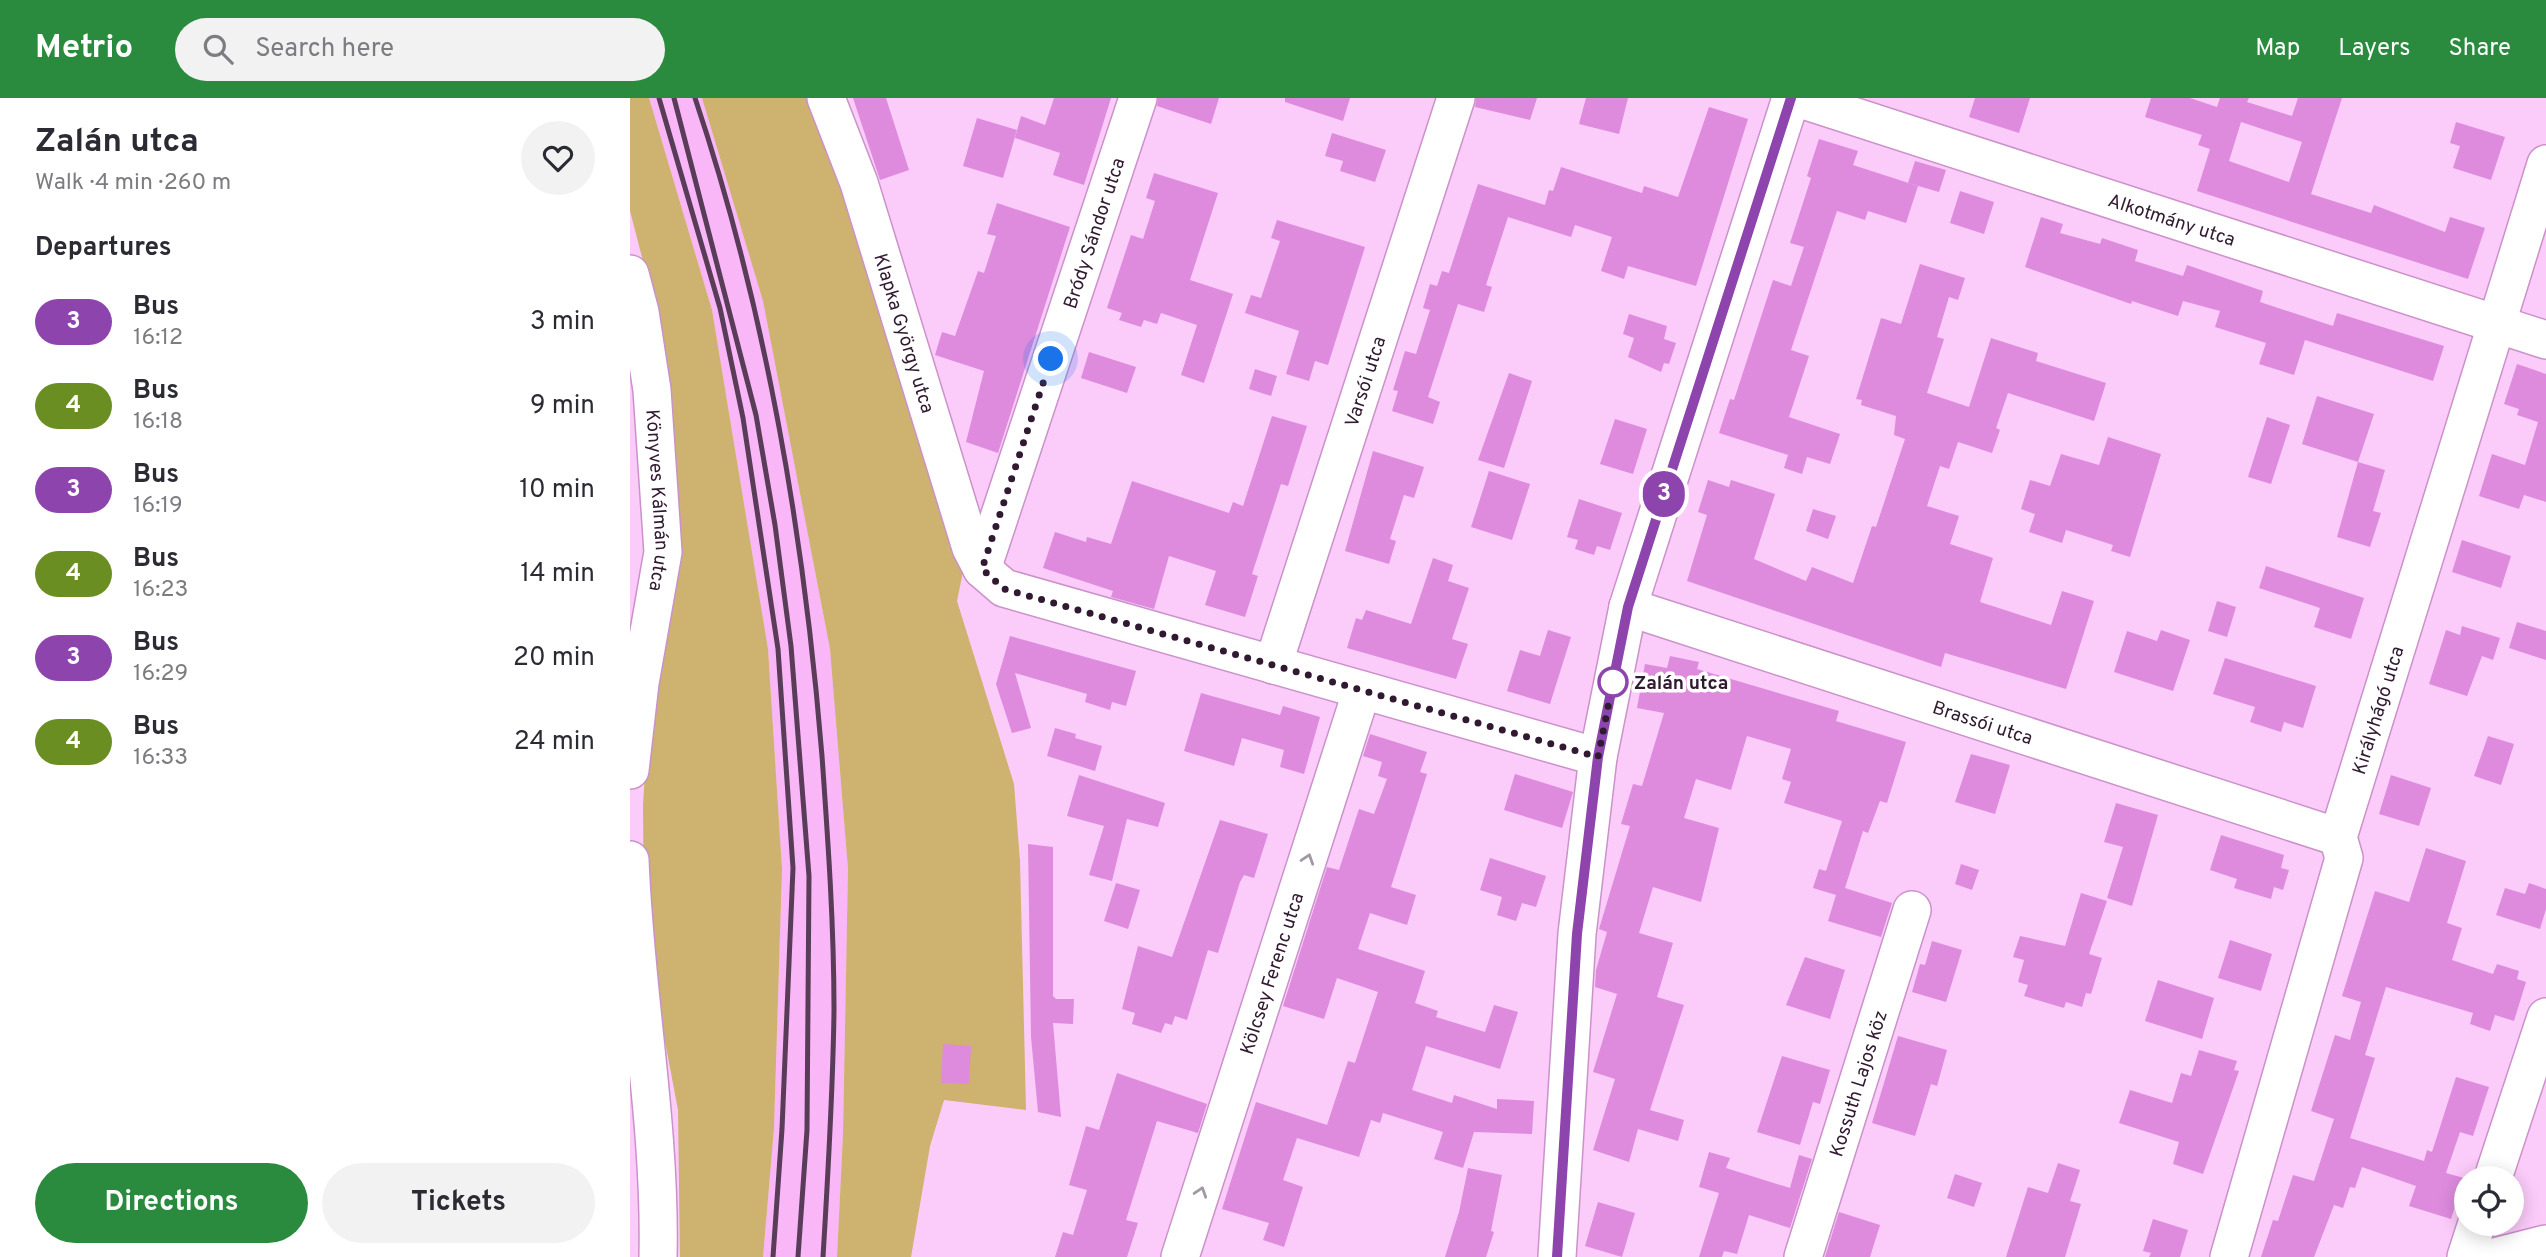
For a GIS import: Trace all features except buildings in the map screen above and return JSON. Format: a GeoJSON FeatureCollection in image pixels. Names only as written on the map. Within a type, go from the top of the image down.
{"type":"FeatureCollection","features":[{"type":"Feature","properties":{"kind":"street","name":"Klapka György utca"},"geometry":{"type":"LineString","coordinates":[[826,98],[859,183],[971,548],[982,569]]}},
{"type":"Feature","properties":{"kind":"street","name":"Bródy Sándor utca"},"geometry":{"type":"LineString","coordinates":[[982,569],[1138,98]]}},
{"type":"Feature","properties":{"kind":"street","name":"Varsói utca"},"geometry":{"type":"LineString","coordinates":[[1273,665],[1456,98]]}},
{"type":"Feature","properties":{"kind":"street"},"geometry":{"type":"LineString","coordinates":[[1557,1257],[1577,934],[1598,757],[1628,607],[1791,98]]}},
{"type":"Feature","properties":{"kind":"street","name":"Alkotmány utca"},"geometry":{"type":"LineString","coordinates":[[1797,98],[2546,340]]}},
{"type":"Feature","properties":{"kind":"street","name":"Királyhágó utca"},"geometry":{"type":"LineString","coordinates":[[2229,1257],[2344,858],[2338,837],[2546,164]]}},
{"type":"Feature","properties":{"kind":"street","name":"Könyves Kálmán utca"},"geometry":{"type":"LineString","coordinates":[[630,274],[652,390],[663,552],[640,683],[630,770]]}},
{"type":"Feature","properties":{"kind":"street"},"geometry":{"type":"LineString","coordinates":[[982,569],[1004,589],[1598,757]]}},
{"type":"Feature","properties":{"kind":"street","name":"Brassói utca"},"geometry":{"type":"LineString","coordinates":[[1628,607],[2338,837]]}},
{"type":"Feature","properties":{"kind":"street","name":"Kölcsey Ferenc utca"},"geometry":{"type":"LineString","coordinates":[[1180,1257],[1362,690]]}},
{"type":"Feature","properties":{"kind":"street"},"geometry":{"type":"LineString","coordinates":[[630,860],[632,929],[654,1114],[659,1193],[657,1257]]}},
{"type":"Feature","properties":{"kind":"street","name":"Kossuth Lajos köz"},"geometry":{"type":"LineString","coordinates":[[1803,1257],[1912,910]]}},
{"type":"Feature","properties":{"kind":"street"},"geometry":{"type":"LineString","coordinates":[[2497,1166],[2546,1017]]}},
{"type":"Feature","properties":{"kind":"street"},"geometry":{"type":"LineString","coordinates":[[2466,1257],[2473,1236]]}},
{"type":"Feature","properties":{"kind":"street"},"geometry":{"type":"LineString","coordinates":[[2495,1257],[2546,1244]]}},
{"type":"Feature","properties":{"kind":"shaded area"},"geometry":{"type":"Polygon","coordinates":[[[630,98],[649,98],[712,310],[768,649],[782,869],[774,1128],[763,1257],[680,1257],[678,1110],[644,930],[643,805],[651,679],[656,311],[630,211],[630,98]]]}},
{"type":"Feature","properties":{"kind":"shaded area"},"geometry":{"type":"Polygon","coordinates":[[[649,98],[702,98],[763,301],[830,649],[848,869],[843,1134],[837,1257],[763,1257],[774,1128],[782,869],[768,649],[712,310],[649,98]]]}},
{"type":"Feature","properties":{"kind":"shaded area"},"geometry":{"type":"Polygon","coordinates":[[[702,98],[818,98],[966,557],[957,601],[1014,784],[1020,861],[1026,1110],[944,1100],[930,1146],[911,1257],[837,1257],[843,1134],[848,869],[830,649],[763,301],[702,98]]]}},
{"type":"Feature","properties":{"kind":"railway"},"geometry":{"type":"LineString","coordinates":[[659,98],[720,308],[743,418],[778,649],[793,868],[782,1129],[773,1257]]}},
{"type":"Feature","properties":{"kind":"railway"},"geometry":{"type":"LineString","coordinates":[[674,98],[756,415],[775,525],[791,646],[809,876],[807,1130],[798,1257]]}},
{"type":"Feature","properties":{"kind":"railway"},"geometry":{"type":"LineString","coordinates":[[695,98],[720,178],[762,341],[793,506],[805,589],[822,756],[834,978],[823,1257]]}},
{"type":"Feature","properties":{"kind":"bus line","name":"3"},"geometry":{"type":"LineString","coordinates":[[1557,1257],[1563,1119],[1577,934],[1598,757],[1628,607],[1791,98]]}},
{"type":"Feature","properties":{"kind":"place","name":"Zalán utca"},"geometry":{"type":"Point","coordinates":[1613,682]}},
{"type":"Feature","properties":{"kind":"route"},"geometry":{"type":"LineString","coordinates":[[1051,359],[982,569],[992,581],[1004,589],[1598,757],[1613,682]]}}]}
